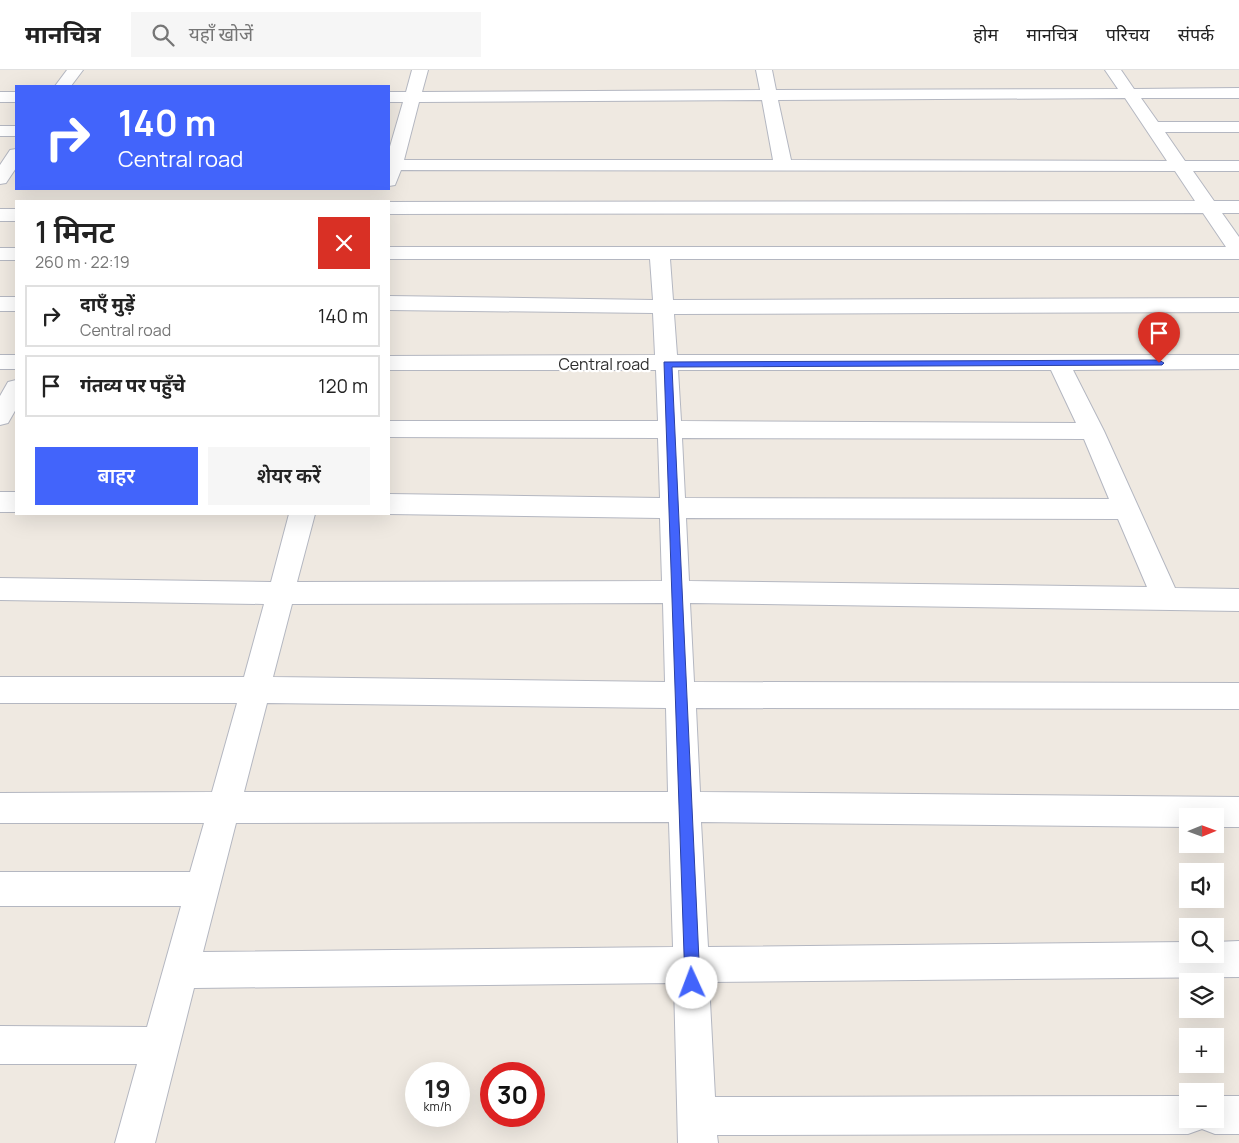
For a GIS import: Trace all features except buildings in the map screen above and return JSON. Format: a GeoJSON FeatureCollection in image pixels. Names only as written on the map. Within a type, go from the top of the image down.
{"type":"FeatureCollection","features":[{"type":"Feature","properties":{"kind":"street"},"geometry":{"type":"LineString","coordinates":[[64,85],[75,70]]}},
{"type":"Feature","properties":{"kind":"street"},"geometry":{"type":"LineString","coordinates":[[420,70],[390,170],[782,165],[1239,166]]}},
{"type":"Feature","properties":{"kind":"street"},"geometry":{"type":"LineString","coordinates":[[764,70],[782,165]]}},
{"type":"Feature","properties":{"kind":"street"},"geometry":{"type":"LineString","coordinates":[[1112,70],[1182,167],[1239,252]]}},
{"type":"Feature","properties":{"kind":"street"},"geometry":{"type":"LineString","coordinates":[[390,97],[1239,92]]}},
{"type":"Feature","properties":{"kind":"street"},"geometry":{"type":"LineString","coordinates":[[0,97],[15,97]]}},
{"type":"Feature","properties":{"kind":"street"},"geometry":{"type":"LineString","coordinates":[[1154,128],[1239,127]]}},
{"type":"Feature","properties":{"kind":"street"},"geometry":{"type":"LineString","coordinates":[[0,131],[15,131]]}},
{"type":"Feature","properties":{"kind":"street"},"geometry":{"type":"LineString","coordinates":[[390,208],[1239,207]]}},
{"type":"Feature","properties":{"kind":"street"},"geometry":{"type":"LineString","coordinates":[[0,215],[15,215]]}},
{"type":"Feature","properties":{"kind":"street"},"geometry":{"type":"LineString","coordinates":[[390,253],[1239,252]]}},
{"type":"Feature","properties":{"kind":"street"},"geometry":{"type":"LineString","coordinates":[[660,253],[668,364],[698,1130],[1179,1115]]}},
{"type":"Feature","properties":{"kind":"street"},"geometry":{"type":"LineString","coordinates":[[0,254],[15,254]]}},
{"type":"Feature","properties":{"kind":"street"},"geometry":{"type":"LineString","coordinates":[[390,303],[663,307],[1239,305]]}},
{"type":"Feature","properties":{"kind":"street"},"geometry":{"type":"LineString","coordinates":[[0,304],[15,304]]}},
{"type":"Feature","properties":{"kind":"street"},"geometry":{"type":"LineString","coordinates":[[0,362],[15,362]]}},
{"type":"Feature","properties":{"kind":"street","name":"Central road"},"geometry":{"type":"LineString","coordinates":[[390,363],[1239,362]]}},
{"type":"Feature","properties":{"kind":"street"},"geometry":{"type":"LineString","coordinates":[[1059,363],[1092,431],[1166,599]]}},
{"type":"Feature","properties":{"kind":"street"},"geometry":{"type":"LineString","coordinates":[[0,417],[15,390]]}},
{"type":"Feature","properties":{"kind":"street"},"geometry":{"type":"LineString","coordinates":[[0,428],[15,428]]}},
{"type":"Feature","properties":{"kind":"street"},"geometry":{"type":"LineString","coordinates":[[390,429],[1092,431]]}},
{"type":"Feature","properties":{"kind":"street"},"geometry":{"type":"LineString","coordinates":[[0,502],[15,502]]}},
{"type":"Feature","properties":{"kind":"street"},"geometry":{"type":"LineString","coordinates":[[390,504],[673,508],[1127,509]]}},
{"type":"Feature","properties":{"kind":"street"},"geometry":{"type":"LineString","coordinates":[[135,1143],[302,515]]}},
{"type":"Feature","properties":{"kind":"street"},"geometry":{"type":"LineString","coordinates":[[0,589],[281,593],[676,592],[1239,600]]}},
{"type":"Feature","properties":{"kind":"street"},"geometry":{"type":"LineString","coordinates":[[0,690],[256,690],[680,695],[1239,696]]}},
{"type":"Feature","properties":{"kind":"street"},"geometry":{"type":"LineString","coordinates":[[0,808],[685,807],[1239,812]]}},
{"type":"Feature","properties":{"kind":"street"},"geometry":{"type":"LineString","coordinates":[[0,889],[203,889]]}},
{"type":"Feature","properties":{"kind":"street"},"geometry":{"type":"LineString","coordinates":[[181,970],[1239,959]]}},
{"type":"Feature","properties":{"kind":"street"},"geometry":{"type":"LineString","coordinates":[[0,1045],[162,1046]]}},
{"type":"Feature","properties":{"kind":"street"},"geometry":{"type":"LineString","coordinates":[[1224,1115],[1239,1115]]}},
{"type":"Feature","properties":{"kind":"route"},"geometry":{"type":"LineString","coordinates":[[692,983],[668,364],[1159,363]]}}]}
